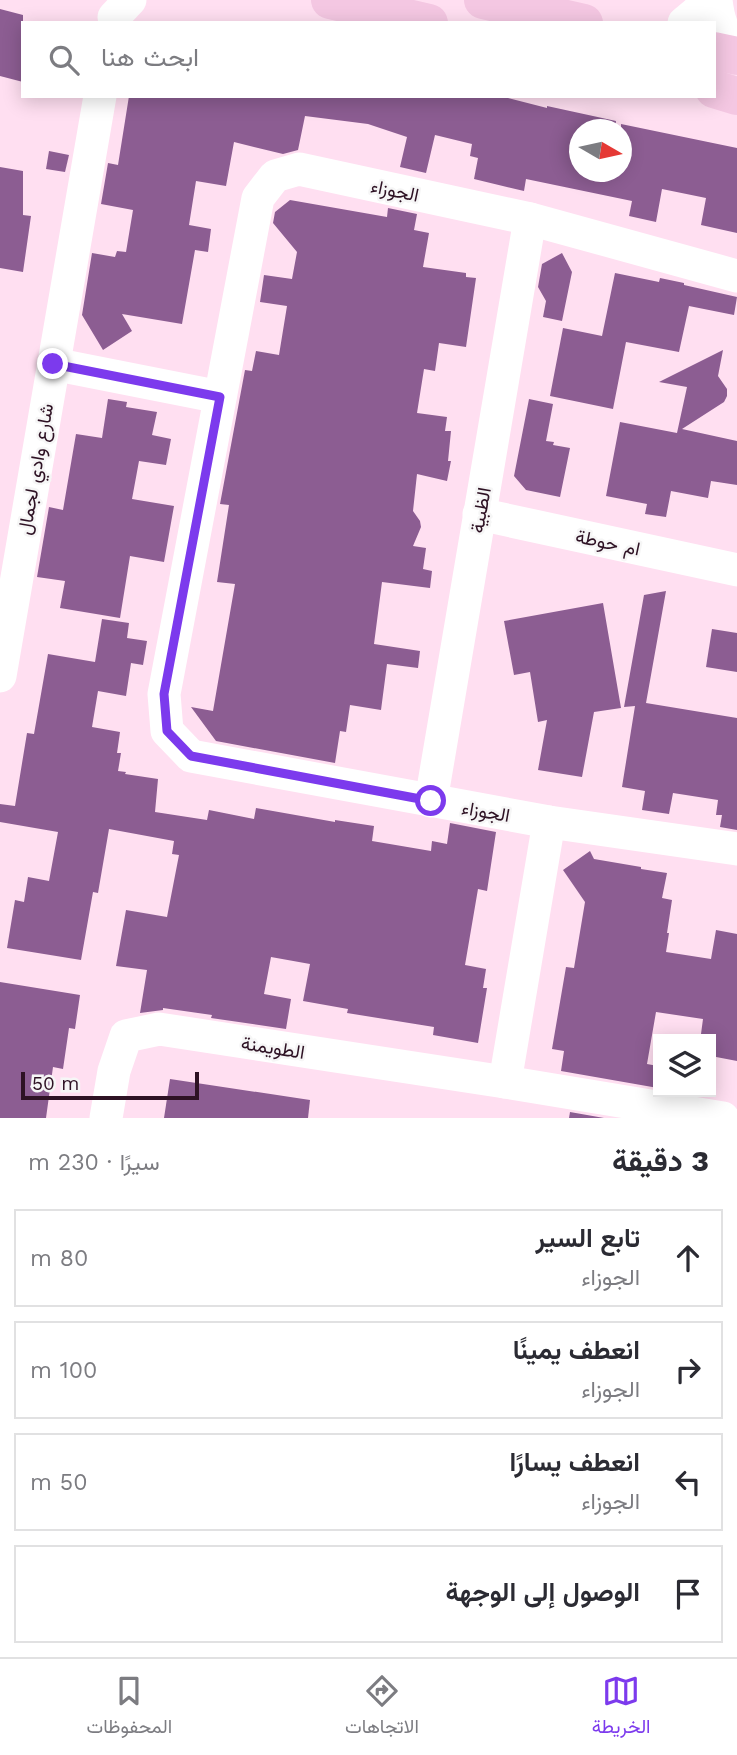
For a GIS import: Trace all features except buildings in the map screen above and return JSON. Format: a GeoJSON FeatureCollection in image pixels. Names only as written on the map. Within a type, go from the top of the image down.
{"type":"FeatureCollection","features":[{"type":"Feature","properties":{"kind":"main road"},"geometry":{"type":"LineString","coordinates":[[330,0],[420,21]]}},
{"type":"Feature","properties":{"kind":"main road"},"geometry":{"type":"LineString","coordinates":[[483,0],[575,21]]}},
{"type":"Feature","properties":{"kind":"main road"},"geometry":{"type":"LineString","coordinates":[[716,51],[737,56]]}},
{"type":"Feature","properties":{"kind":"main road"},"geometry":{"type":"LineString","coordinates":[[716,90],[737,96]]}},
{"type":"Feature","properties":{"kind":"street"},"geometry":{"type":"LineString","coordinates":[[686,21],[708,0]]}},
{"type":"Feature","properties":{"kind":"street"},"geometry":{"type":"LineString","coordinates":[[716,0],[724,33],[737,50]]}},
{"type":"Feature","properties":{"kind":"street","name":"شارع وادي لجمال"},"geometry":{"type":"LineString","coordinates":[[0,676],[5,614],[53,364],[100,98]]}},
{"type":"Feature","properties":{"kind":"street","name":"الجوزاء"},"geometry":{"type":"LineString","coordinates":[[737,276],[530,219],[299,169],[275,176],[258,198],[164,694],[167,731],[191,756],[549,822],[737,849]]}},
{"type":"Feature","properties":{"kind":"street","name":"الظبية"},"geometry":{"type":"LineString","coordinates":[[431,801],[530,219]]}},
{"type":"Feature","properties":{"kind":"street"},"geometry":{"type":"LineString","coordinates":[[53,364],[220,397]]}},
{"type":"Feature","properties":{"kind":"street","name":"ام حوطة"},"geometry":{"type":"LineString","coordinates":[[479,514],[737,570]]}},
{"type":"Feature","properties":{"kind":"street"},"geometry":{"type":"LineString","coordinates":[[505,1082],[549,822]]}},
{"type":"Feature","properties":{"kind":"street","name":"الطويمنة"},"geometry":{"type":"LineString","coordinates":[[106,1118],[114,1071],[126,1036],[159,1029],[723,1118]]}},
{"type":"Feature","properties":{"kind":"route"},"geometry":{"type":"LineString","coordinates":[[53,364],[220,397],[164,694],[167,731],[191,756],[431,801]]}}]}
